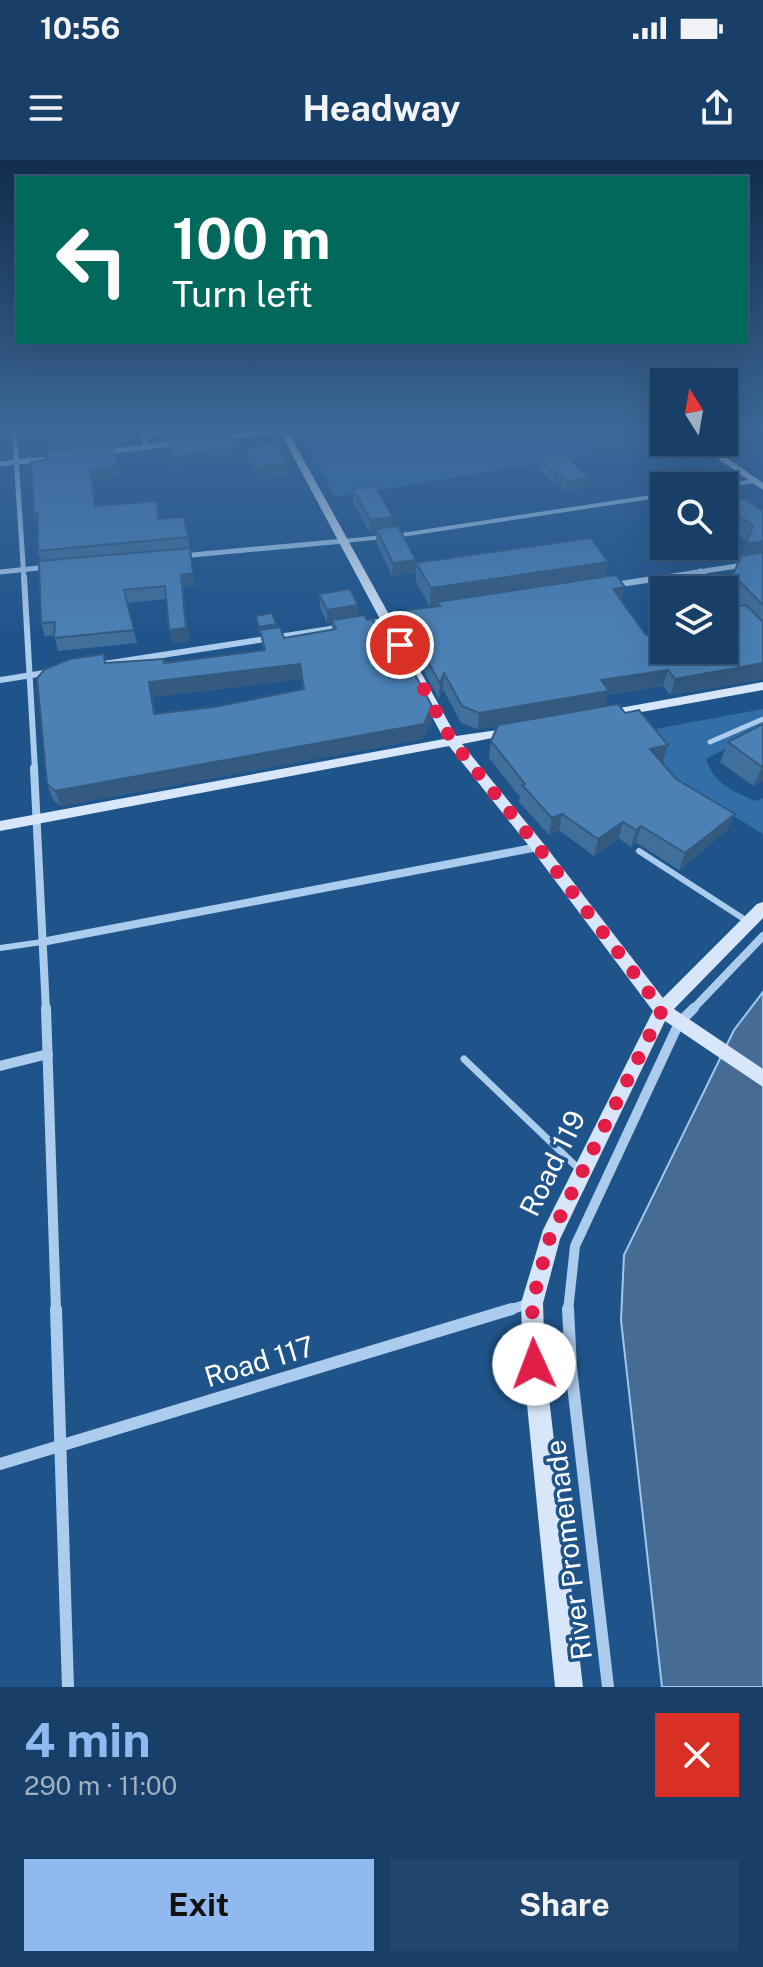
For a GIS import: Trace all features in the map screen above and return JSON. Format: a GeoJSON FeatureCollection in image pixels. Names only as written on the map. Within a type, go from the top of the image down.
{"type":"FeatureCollection","features":[{"type":"Feature","properties":{"kind":"street"},"geometry":{"type":"LineString","coordinates":[[19,497],[48,1054],[68,1687]]}},
{"type":"Feature","properties":{"kind":"street"},"geometry":{"type":"LineString","coordinates":[[320,497],[452,741],[676,1021],[763,1079]]}},
{"type":"Feature","properties":{"kind":"street"},"geometry":{"type":"LineString","coordinates":[[177,556],[344,541]]}},
{"type":"Feature","properties":{"kind":"street"},"geometry":{"type":"LineString","coordinates":[[608,586],[763,562]]}},
{"type":"Feature","properties":{"kind":"street"},"geometry":{"type":"LineString","coordinates":[[0,572],[55,567]]}},
{"type":"Feature","properties":{"kind":"street"},"geometry":{"type":"LineString","coordinates":[[700,571],[705,576]]}},
{"type":"Feature","properties":{"kind":"street"},"geometry":{"type":"LineString","coordinates":[[738,610],[744,616]]}},
{"type":"Feature","properties":{"kind":"street"},"geometry":{"type":"LineString","coordinates":[[92,666],[415,616]]}},
{"type":"Feature","properties":{"kind":"street"},"geometry":{"type":"LineString","coordinates":[[0,680],[61,671]]}},
{"type":"Feature","properties":{"kind":"street"},"geometry":{"type":"LineString","coordinates":[[592,717],[763,686]]}},
{"type":"Feature","properties":{"kind":"street"},"geometry":{"type":"LineString","coordinates":[[0,826],[530,728]]}},
{"type":"Feature","properties":{"kind":"street"},"geometry":{"type":"LineString","coordinates":[[42,942],[538,847]]}},
{"type":"Feature","properties":{"kind":"street","name":"Road 119"},"geometry":{"type":"LineString","coordinates":[[569,1687],[534,1364],[532,1303],[550,1237],[581,1170],[676,1021],[749,922],[763,908]]}},
{"type":"Feature","properties":{"kind":"street","name":"River Promenade"},"geometry":{"type":"LineString","coordinates":[[608,1687],[573,1383],[568,1306],[575,1246],[676,1021],[763,936]]}},
{"type":"Feature","properties":{"kind":"street"},"geometry":{"type":"LineString","coordinates":[[0,1066],[48,1054]]}},
{"type":"Feature","properties":{"kind":"street","name":"Road 117"},"geometry":{"type":"LineString","coordinates":[[0,1464],[532,1303]]}},
{"type":"Feature","properties":{"kind":"lane"},"geometry":{"type":"LineString","coordinates":[[344,541],[487,523],[650,497]]}},
{"type":"Feature","properties":{"kind":"lane"},"geometry":{"type":"LineString","coordinates":[[710,742],[763,719]]}},
{"type":"Feature","properties":{"kind":"lane"},"geometry":{"type":"LineString","coordinates":[[639,851],[749,922]]}},
{"type":"Feature","properties":{"kind":"lane"},"geometry":{"type":"LineString","coordinates":[[0,948],[42,942]]}},
{"type":"Feature","properties":{"kind":"lane"},"geometry":{"type":"LineString","coordinates":[[464,1059],[581,1170]]}},
{"type":"Feature","properties":{"kind":"shaded area"},"geometry":{"type":"Polygon","coordinates":[[[763,709],[763,729],[706,759],[709,768],[725,786],[755,801],[763,798],[763,834],[680,783],[639,732],[763,709]]]}},
{"type":"Feature","properties":{"kind":"shaded area"},"geometry":{"type":"Polygon","coordinates":[[[763,992],[763,1687],[662,1687],[621,1320],[624,1255],[734,1030],[763,992]]]}},
{"type":"Feature","properties":{"kind":"building"},"geometry":{"type":"Polygon","coordinates":[[[33,497],[94,497],[95,506],[157,501],[158,519],[184,517],[188,537],[38,551],[38,513],[34,514],[33,497]]]}},
{"type":"Feature","properties":{"kind":"building"},"geometry":{"type":"Polygon","coordinates":[[[358,497],[382,497],[393,517],[370,520],[358,497]]]}},
{"type":"Feature","properties":{"kind":"building"},"geometry":{"type":"Polygon","coordinates":[[[745,498],[763,511],[763,541],[746,544],[753,526],[738,515],[738,499],[745,498]]]}},
{"type":"Feature","properties":{"kind":"building"},"geometry":{"type":"Polygon","coordinates":[[[398,526],[416,560],[393,563],[376,529],[398,526]]]}},
{"type":"Feature","properties":{"kind":"building"},"geometry":{"type":"Polygon","coordinates":[[[591,538],[608,562],[431,588],[416,563],[591,538]]]}},
{"type":"Feature","properties":{"kind":"building"},"geometry":{"type":"Polygon","coordinates":[[[190,548],[193,573],[181,575],[186,628],[169,630],[165,586],[124,590],[134,630],[54,638],[55,622],[41,623],[39,561],[190,548]]]}},
{"type":"Feature","properties":{"kind":"building"},"geometry":{"type":"Polygon","coordinates":[[[763,552],[763,605],[738,580],[738,576],[733,575],[741,556],[763,552]]]}},
{"type":"Feature","properties":{"kind":"building"},"geometry":{"type":"Polygon","coordinates":[[[616,575],[625,587],[613,589],[646,635],[650,635],[650,664],[738,664],[738,606],[746,605],[763,622],[763,663],[675,679],[668,670],[601,680],[609,691],[479,713],[462,706],[444,673],[440,683],[403,617],[408,610],[440,606],[437,602],[616,575]]]}},
{"type":"Feature","properties":{"kind":"building"},"geometry":{"type":"Polygon","coordinates":[[[350,589],[358,605],[327,610],[319,594],[350,589]]]}},
{"type":"Feature","properties":{"kind":"building"},"geometry":{"type":"Polygon","coordinates":[[[272,613],[276,624],[259,627],[256,616],[272,613]]]}},
{"type":"Feature","properties":{"kind":"building"},"geometry":{"type":"Polygon","coordinates":[[[364,615],[367,620],[373,619],[385,642],[392,632],[432,706],[424,724],[55,791],[47,784],[37,678],[45,669],[70,659],[104,654],[105,663],[164,659],[164,663],[265,650],[260,630],[280,627],[284,638],[336,629],[332,620],[364,615]],[[300,664],[149,682],[154,714],[215,707],[304,689],[300,664]]]}},
{"type":"Feature","properties":{"kind":"building"},"geometry":{"type":"Polygon","coordinates":[[[618,704],[625,713],[639,710],[668,745],[650,749],[676,779],[735,814],[685,853],[641,826],[636,830],[623,822],[598,839],[562,814],[552,818],[522,785],[525,784],[491,741],[498,725],[618,704]]]}},
{"type":"Feature","properties":{"kind":"building"},"geometry":{"type":"Polygon","coordinates":[[[763,724],[763,766],[762,767],[728,742],[763,724]]]}},
{"type":"Feature","properties":{"kind":"route"},"geometry":{"type":"LineString","coordinates":[[400,645],[452,741],[538,847],[662,1010],[550,1237],[532,1303],[534,1364]]}}]}
